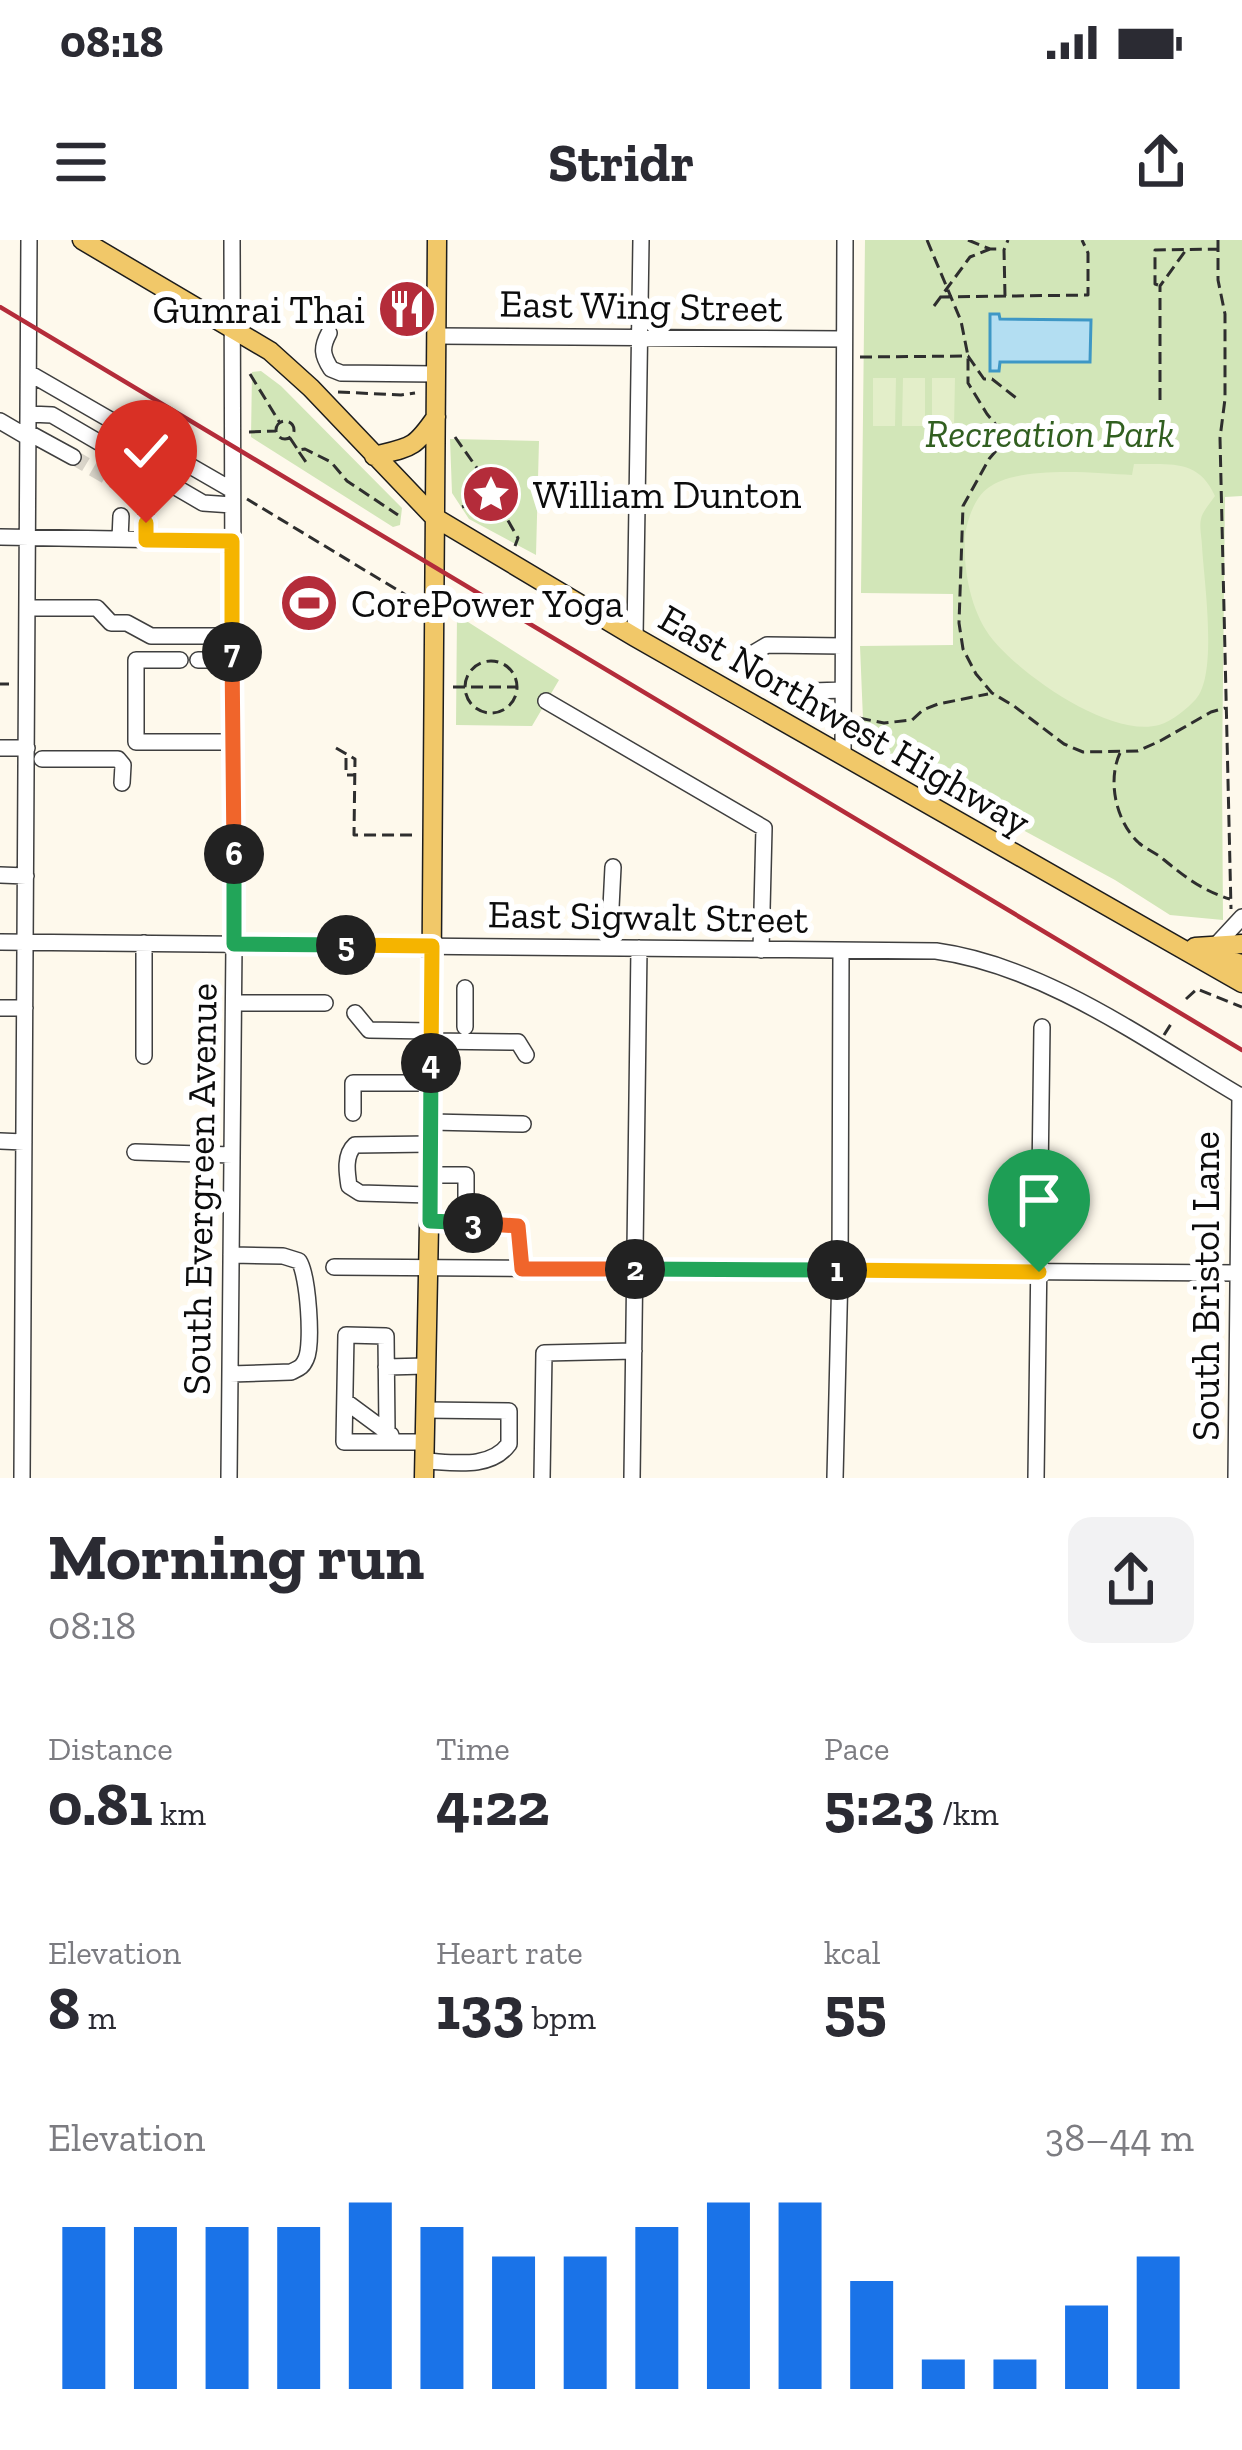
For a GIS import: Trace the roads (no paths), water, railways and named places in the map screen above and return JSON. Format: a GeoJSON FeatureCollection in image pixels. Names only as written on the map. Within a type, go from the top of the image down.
{"type":"FeatureCollection","features":[{"type":"Feature","properties":{"kind":"main road","name":"East Northwest Highway"},"geometry":{"type":"LineString","coordinates":[[82,240],[285,363],[434,517],[1242,983]]}},
{"type":"Feature","properties":{"kind":"main road"},"geometry":{"type":"LineString","coordinates":[[424,1461],[437,240]]}},
{"type":"Feature","properties":{"kind":"main road"},"geometry":{"type":"LineString","coordinates":[[374,456],[419,442],[436,417]]}},
{"type":"Feature","properties":{"kind":"main road"},"geometry":{"type":"LineString","coordinates":[[1178,948],[1242,944]]}},
{"type":"Feature","properties":{"kind":"main road"},"geometry":{"type":"LineString","coordinates":[[1178,948],[1242,964]]}},
{"type":"Feature","properties":{"kind":"street"},"geometry":{"type":"LineString","coordinates":[[22,1478],[29,240]]}},
{"type":"Feature","properties":{"kind":"street","name":"South Evergreen Avenue"},"geometry":{"type":"LineString","coordinates":[[229,1478],[232,541],[237,498],[232,240]]}},
{"type":"Feature","properties":{"kind":"street"},"geometry":{"type":"LineString","coordinates":[[635,637],[640,240]]}},
{"type":"Feature","properties":{"kind":"street"},"geometry":{"type":"LineString","coordinates":[[843,754],[845,240]]}},
{"type":"Feature","properties":{"kind":"street"},"geometry":{"type":"LineString","coordinates":[[329,333],[322,357],[341,373],[436,374]]}},
{"type":"Feature","properties":{"kind":"street","name":"East Wing Street"},"geometry":{"type":"LineString","coordinates":[[437,336],[844,339]]}},
{"type":"Feature","properties":{"kind":"street"},"geometry":{"type":"LineString","coordinates":[[29,373],[237,498]]}},
{"type":"Feature","properties":{"kind":"street"},"geometry":{"type":"LineString","coordinates":[[29,414],[52,415],[203,503],[237,498]]}},
{"type":"Feature","properties":{"kind":"street"},"geometry":{"type":"LineString","coordinates":[[0,422],[73,458]]}},
{"type":"Feature","properties":{"kind":"street"},"geometry":{"type":"LineString","coordinates":[[133,540],[133,516],[133,540]]}},
{"type":"Feature","properties":{"kind":"street"},"geometry":{"type":"LineString","coordinates":[[0,537],[232,541]]}},
{"type":"Feature","properties":{"kind":"street"},"geometry":{"type":"LineString","coordinates":[[28,608],[97,608],[111,623],[127,623],[151,636],[232,637]]}},
{"type":"Feature","properties":{"kind":"street"},"geometry":{"type":"LineString","coordinates":[[843,646],[767,645],[745,658],[749,674],[785,691],[843,690]]}},
{"type":"Feature","properties":{"kind":"street"},"geometry":{"type":"LineString","coordinates":[[232,660],[136,660],[136,742],[233,742]]}},
{"type":"Feature","properties":{"kind":"street"},"geometry":{"type":"LineString","coordinates":[[546,701],[764,827],[761,950]]}},
{"type":"Feature","properties":{"kind":"street"},"geometry":{"type":"LineString","coordinates":[[0,748],[27,748]]}},
{"type":"Feature","properties":{"kind":"street"},"geometry":{"type":"LineString","coordinates":[[43,759],[122,760],[122,783]]}},
{"type":"Feature","properties":{"kind":"street"},"geometry":{"type":"LineString","coordinates":[[608,948],[613,867]]}},
{"type":"Feature","properties":{"kind":"street"},"geometry":{"type":"LineString","coordinates":[[0,875],[26,876]]}},
{"type":"Feature","properties":{"kind":"street"},"geometry":{"type":"LineString","coordinates":[[1216,946],[1237,918]]}},
{"type":"Feature","properties":{"kind":"street","name":"East Sigwalt Street"},"geometry":{"type":"LineString","coordinates":[[0,942],[936,951],[1006,967],[1081,1002],[1241,1096]]}},
{"type":"Feature","properties":{"kind":"street"},"geometry":{"type":"LineString","coordinates":[[144,943],[144,1056]]}},
{"type":"Feature","properties":{"kind":"street"},"geometry":{"type":"LineString","coordinates":[[632,1478],[639,948]]}},
{"type":"Feature","properties":{"kind":"street"},"geometry":{"type":"LineString","coordinates":[[835,1478],[841,951]]}},
{"type":"Feature","properties":{"kind":"street"},"geometry":{"type":"LineString","coordinates":[[465,1027],[466,988]]}},
{"type":"Feature","properties":{"kind":"street"},"geometry":{"type":"LineString","coordinates":[[234,1003],[325,1003]]}},
{"type":"Feature","properties":{"kind":"street"},"geometry":{"type":"LineString","coordinates":[[0,1008],[25,1008]]}},
{"type":"Feature","properties":{"kind":"street"},"geometry":{"type":"LineString","coordinates":[[356,1013],[369,1030],[518,1042],[526,1055]]}},
{"type":"Feature","properties":{"kind":"street"},"geometry":{"type":"LineString","coordinates":[[1036,1478],[1042,1027]]}},
{"type":"Feature","properties":{"kind":"street"},"geometry":{"type":"LineString","coordinates":[[352,1113],[353,1083],[431,1083]]}},
{"type":"Feature","properties":{"kind":"street","name":"South Bristol Lane"},"geometry":{"type":"LineString","coordinates":[[1236,1478],[1241,1096]]}},
{"type":"Feature","properties":{"kind":"street"},"geometry":{"type":"LineString","coordinates":[[431,1122],[523,1124]]}},
{"type":"Feature","properties":{"kind":"street"},"geometry":{"type":"LineString","coordinates":[[0,1141],[24,1142]]}},
{"type":"Feature","properties":{"kind":"street"},"geometry":{"type":"LineString","coordinates":[[430,1144],[355,1145],[348,1161],[349,1186],[354,1191],[430,1185],[466,1175],[466,1223]]}},
{"type":"Feature","properties":{"kind":"street"},"geometry":{"type":"LineString","coordinates":[[135,1152],[232,1155]]}},
{"type":"Feature","properties":{"kind":"street"},"geometry":{"type":"LineString","coordinates":[[430,1221],[518,1226],[522,1269]]}},
{"type":"Feature","properties":{"kind":"street"},"geometry":{"type":"LineString","coordinates":[[230,1374],[291,1372],[299,1369],[308,1353],[308,1293],[298,1261],[283,1256],[231,1255]]}},
{"type":"Feature","properties":{"kind":"street"},"geometry":{"type":"LineString","coordinates":[[334,1267],[1238,1273]]}},
{"type":"Feature","properties":{"kind":"street"},"geometry":{"type":"LineString","coordinates":[[346,1335],[386,1336],[394,1437],[344,1442],[346,1335]]}},
{"type":"Feature","properties":{"kind":"street"},"geometry":{"type":"LineString","coordinates":[[542,1478],[544,1353],[634,1351]]}},
{"type":"Feature","properties":{"kind":"street"},"geometry":{"type":"LineString","coordinates":[[386,1367],[426,1366]]}},
{"type":"Feature","properties":{"kind":"street"},"geometry":{"type":"LineString","coordinates":[[345,1401],[424,1461],[479,1462],[495,1457],[508,1444],[509,1411],[425,1410]]}},
{"type":"Feature","properties":{"kind":"water"},"geometry":{"type":"Polygon","coordinates":[[[990,314],[999,314],[1000,319],[1091,320],[1090,362],[1000,362],[999,371],[990,371],[990,314]]]}},
{"type":"Feature","properties":{"kind":"tunnel"},"geometry":{"type":"LineString","coordinates":[[73,457],[139,496],[146,516]]}},
{"type":"Feature","properties":{"kind":"railway"},"geometry":{"type":"LineString","coordinates":[[0,307],[1242,1050]]}},
{"type":"Feature","properties":{"kind":"place","name":"Gumrai Thai"},"geometry":{"type":"Point","coordinates":[407,309]}},
{"type":"Feature","properties":{"kind":"place","name":"William Dunton"},"geometry":{"type":"Point","coordinates":[491,494]}},
{"type":"Feature","properties":{"kind":"place","name":"CorePower Yoga"},"geometry":{"type":"Point","coordinates":[309,603]}},
{"type":"Feature","properties":{"kind":"park label","name":"Recreation Park"},"geometry":{"type":"Point","coordinates":[1050,433]}}]}
